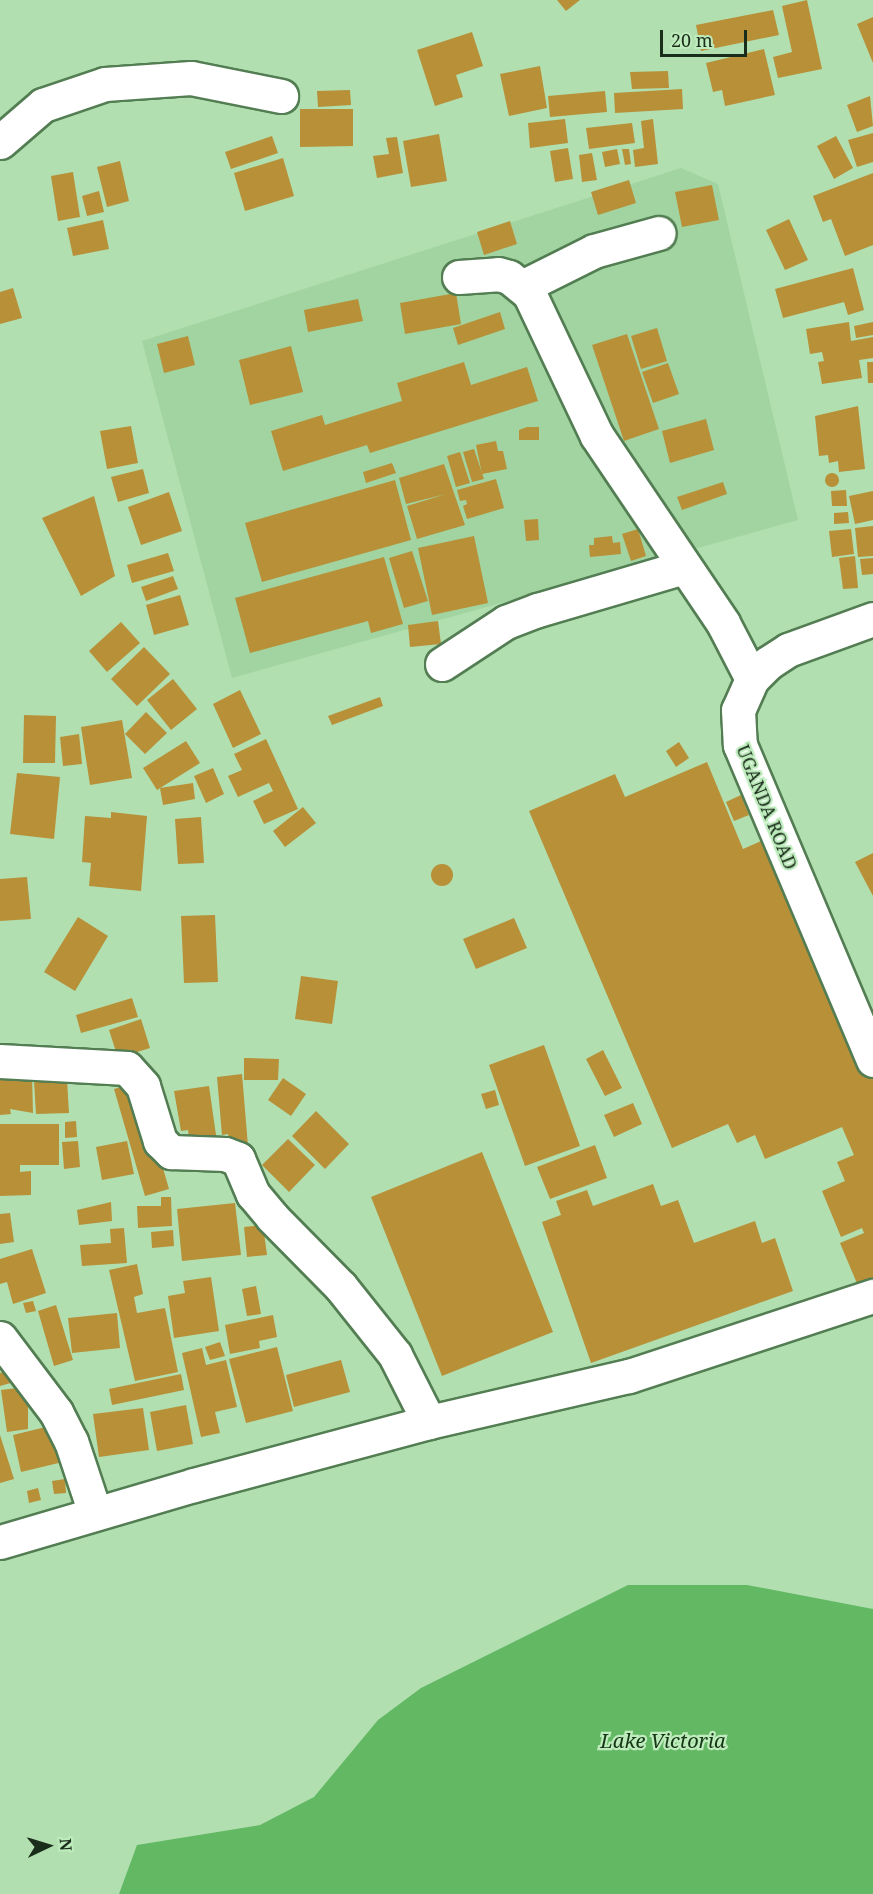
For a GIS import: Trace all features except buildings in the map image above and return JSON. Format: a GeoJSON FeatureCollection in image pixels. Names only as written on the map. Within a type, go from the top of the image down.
{"type":"FeatureCollection","features":[{"type":"Feature","properties":{"kind":"street"},"geometry":{"type":"LineString","coordinates":[[0,142],[42,105],[105,84],[191,78],[282,96]]}},
{"type":"Feature","properties":{"kind":"street"},"geometry":{"type":"LineString","coordinates":[[522,287],[594,251],[659,233]]}},
{"type":"Feature","properties":{"kind":"street"},"geometry":{"type":"LineString","coordinates":[[459,277],[498,274],[529,293],[553,339],[567,379],[597,436],[723,623],[752,679]]}},
{"type":"Feature","properties":{"kind":"street"},"geometry":{"type":"LineString","coordinates":[[442,664],[506,622],[684,567]]}},
{"type":"Feature","properties":{"kind":"street","name":"UGANDA ROAD"},"geometry":{"type":"LineString","coordinates":[[873,619],[788,650],[752,679],[738,710],[740,745],[873,1060]]}},
{"type":"Feature","properties":{"kind":"street"},"geometry":{"type":"LineString","coordinates":[[0,1061],[127,1068],[143,1086],[160,1141],[171,1152],[238,1159],[253,1194],[272,1217],[341,1287],[394,1355],[429,1422]]}},
{"type":"Feature","properties":{"kind":"street"},"geometry":{"type":"LineString","coordinates":[[0,1542],[429,1422],[629,1376],[873,1296]]}},
{"type":"Feature","properties":{"kind":"street"},"geometry":{"type":"LineString","coordinates":[[0,1338],[56,1412],[71,1441],[95,1514]]}},
{"type":"Feature","properties":{"kind":"shaded area"},"geometry":{"type":"Polygon","coordinates":[[[681,168],[718,184],[798,520],[232,678],[142,341],[681,168]]]}},
{"type":"Feature","properties":{"kind":"water","name":"Lake Victoria"},"geometry":{"type":"Polygon","coordinates":[[[628,1585],[747,1585],[873,1609],[873,1894],[119,1894],[137,1845],[260,1825],[314,1797],[378,1720],[421,1688],[628,1585]]]}}]}
